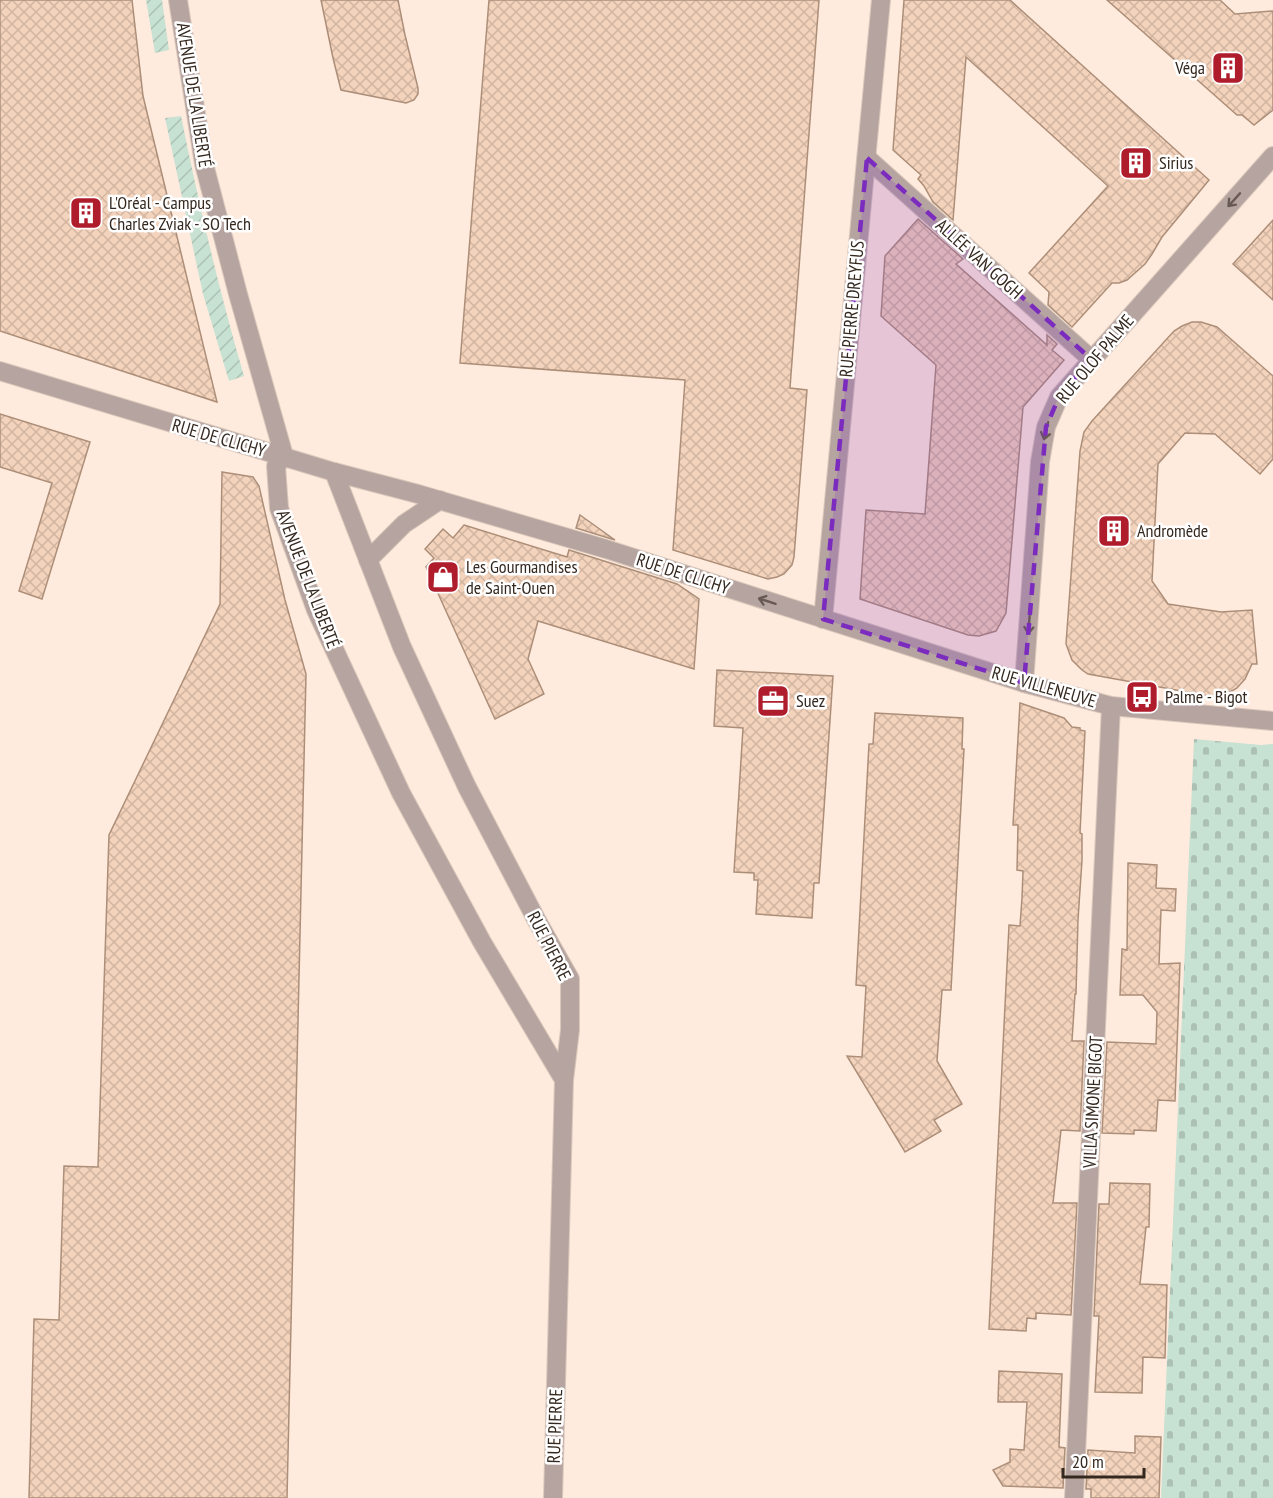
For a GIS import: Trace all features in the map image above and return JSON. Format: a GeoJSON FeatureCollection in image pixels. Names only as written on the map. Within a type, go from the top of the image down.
{"type":"FeatureCollection","features":[{"type":"Feature","properties":{"kind":"street","name":"AVENUE DE LA LIBERTÉ"},"geometry":{"type":"LineString","coordinates":[[178,0],[204,164],[238,294],[285,456],[276,466],[279,508],[316,610],[401,793],[482,942],[564,1080]]}},
{"type":"Feature","properties":{"kind":"street","name":"RUE PIERRE DREYFUS"},"geometry":{"type":"LineString","coordinates":[[823,619],[881,0]]}},
{"type":"Feature","properties":{"kind":"street","name":"RUE OLOF PALME"},"geometry":{"type":"LineString","coordinates":[[1024,683],[1040,462],[1046,427],[1059,396],[1273,156]]}},
{"type":"Feature","properties":{"kind":"street","name":"ALLÉE VAN GOGH"},"geometry":{"type":"LineString","coordinates":[[867,158],[1091,359]]}},
{"type":"Feature","properties":{"kind":"street","name":"RUE DE CLICHY"},"geometry":{"type":"LineString","coordinates":[[0,371],[235,443],[606,549],[823,619]]}},
{"type":"Feature","properties":{"kind":"street","name":"RUE PIERRE"},"geometry":{"type":"LineString","coordinates":[[334,472],[402,647],[467,787],[570,979],[570,1030],[564,1080],[553,1498]]}},
{"type":"Feature","properties":{"kind":"street"},"geometry":{"type":"LineString","coordinates":[[368,560],[404,524],[440,500]]}},
{"type":"Feature","properties":{"kind":"street","name":"RUE VILLENEUVE"},"geometry":{"type":"LineString","coordinates":[[823,619],[1024,683],[1111,706],[1273,721]]}},
{"type":"Feature","properties":{"kind":"street","name":"VILLA SIMONE BIGOT"},"geometry":{"type":"LineString","coordinates":[[1074,1498],[1111,706]]}},
{"type":"Feature","properties":{"kind":"highlighted area"},"geometry":{"type":"Polygon","coordinates":[[[867,158],[1091,359],[1059,397],[1046,427],[1024,683],[823,619],[867,158]]]}},
{"type":"Feature","properties":{"kind":"green space"},"geometry":{"type":"Polygon","coordinates":[[[146,0],[162,0],[169,50],[155,53],[146,0]]]}},
{"type":"Feature","properties":{"kind":"green space"},"geometry":{"type":"Polygon","coordinates":[[[181,116],[210,247],[244,376],[229,381],[203,294],[165,118],[181,116]]]}},
{"type":"Feature","properties":{"kind":"green space"},"geometry":{"type":"Polygon","coordinates":[[[1194,739],[1273,744],[1273,1498],[1161,1498],[1194,739]]]}},
{"type":"Feature","properties":{"kind":"building","name":"L'Oréal - Campus Charles Zviak - SO Tech"},"geometry":{"type":"Polygon","coordinates":[[[0,0],[132,0],[143,96],[217,402],[0,331],[0,0]]]}},
{"type":"Feature","properties":{"kind":"building"},"geometry":{"type":"Polygon","coordinates":[[[321,0],[398,0],[418,88],[418,94],[414,100],[406,103],[341,90],[321,0]]]}},
{"type":"Feature","properties":{"kind":"building"},"geometry":{"type":"Polygon","coordinates":[[[489,0],[819,0],[790,388],[807,390],[794,557],[792,565],[784,574],[768,579],[673,550],[685,380],[460,363],[489,0]]]}},
{"type":"Feature","properties":{"kind":"building","name":"Sirius"},"geometry":{"type":"Polygon","coordinates":[[[904,0],[1010,0],[1209,180],[1162,237],[1145,264],[1127,280],[1112,283],[1072,327],[1048,305],[1049,292],[1029,273],[1108,186],[966,57],[953,220],[933,202],[918,179],[921,175],[893,150],[904,0]]]}},
{"type":"Feature","properties":{"kind":"building","name":"Véga"},"geometry":{"type":"Polygon","coordinates":[[[1107,0],[1220,0],[1235,14],[1273,11],[1273,110],[1254,125],[1242,115],[1237,115],[1107,0]]]}},
{"type":"Feature","properties":{"kind":"building"},"geometry":{"type":"Polygon","coordinates":[[[918,219],[963,259],[956,264],[1047,345],[1047,335],[1057,344],[1052,350],[1064,360],[1023,407],[1006,613],[996,631],[979,636],[968,635],[860,599],[866,510],[925,514],[936,365],[881,316],[885,256],[918,219]]]}},
{"type":"Feature","properties":{"kind":"building"},"geometry":{"type":"Polygon","coordinates":[[[1273,220],[1273,300],[1233,264],[1273,220]]]}},
{"type":"Feature","properties":{"kind":"building","name":"Andromède"},"geometry":{"type":"Polygon","coordinates":[[[1192,322],[1217,327],[1273,376],[1273,459],[1260,474],[1215,434],[1185,433],[1158,464],[1152,581],[1168,604],[1221,612],[1252,610],[1257,664],[1252,664],[1245,679],[1237,688],[1220,698],[1088,674],[1072,660],[1066,644],[1080,451],[1084,432],[1174,331],[1192,322]]]}},
{"type":"Feature","properties":{"kind":"building"},"geometry":{"type":"Polygon","coordinates":[[[0,414],[90,442],[42,599],[19,591],[52,483],[0,467],[0,414]]]}},
{"type":"Feature","properties":{"kind":"building"},"geometry":{"type":"Polygon","coordinates":[[[222,472],[253,477],[259,486],[285,600],[306,674],[287,1498],[29,1498],[34,1319],[59,1320],[64,1166],[98,1167],[109,835],[220,604],[222,472]]]}},
{"type":"Feature","properties":{"kind":"building"},"geometry":{"type":"Polygon","coordinates":[[[580,515],[615,540],[576,528],[580,515]]]}},
{"type":"Feature","properties":{"kind":"building"},"geometry":{"type":"Polygon","coordinates":[[[464,525],[567,557],[569,550],[677,584],[699,599],[694,669],[538,621],[528,659],[544,694],[495,719],[426,567],[434,558],[425,549],[443,529],[453,538],[464,525]]]}},
{"type":"Feature","properties":{"kind":"building"},"geometry":{"type":"Polygon","coordinates":[[[717,670],[833,676],[819,883],[814,883],[812,918],[756,914],[758,880],[754,880],[754,873],[734,872],[743,728],[714,726],[717,670]]]}},
{"type":"Feature","properties":{"kind":"building"},"geometry":{"type":"Polygon","coordinates":[[[1020,703],[1064,718],[1072,727],[1085,731],[1080,833],[1082,834],[1082,860],[1072,1041],[1084,1041],[1080,1131],[1061,1130],[1053,1203],[1077,1203],[1071,1315],[1036,1313],[1036,1319],[1027,1318],[1026,1331],[989,1329],[1009,925],[1020,926],[1022,898],[1023,871],[1017,870],[1018,825],[1013,825],[1020,703]]]}},
{"type":"Feature","properties":{"kind":"building"},"geometry":{"type":"Polygon","coordinates":[[[875,713],[963,718],[962,749],[964,749],[951,990],[942,990],[937,1061],[962,1104],[934,1120],[941,1131],[905,1152],[847,1056],[862,1057],[866,986],[856,985],[869,744],[873,744],[875,713]]]}},
{"type":"Feature","properties":{"kind":"building"},"geometry":{"type":"Polygon","coordinates":[[[1128,863],[1157,865],[1156,888],[1176,889],[1175,911],[1161,910],[1159,964],[1180,963],[1175,1101],[1158,1100],[1156,1131],[1134,1130],[1134,1134],[1102,1133],[1107,1042],[1156,1044],[1157,1012],[1143,995],[1120,995],[1122,949],[1127,950],[1128,863]]]}},
{"type":"Feature","properties":{"kind":"building"},"geometry":{"type":"Polygon","coordinates":[[[1110,1183],[1150,1184],[1149,1227],[1146,1227],[1140,1284],[1167,1285],[1165,1358],[1143,1357],[1142,1393],[1095,1392],[1099,1316],[1094,1316],[1099,1204],[1109,1204],[1110,1183]]]}},
{"type":"Feature","properties":{"kind":"building"},"geometry":{"type":"Polygon","coordinates":[[[999,1371],[1062,1374],[1059,1447],[1065,1448],[1063,1488],[1003,1486],[993,1470],[1010,1462],[1010,1449],[1024,1450],[1027,1402],[998,1402],[999,1371]]]}},
{"type":"Feature","properties":{"kind":"building"},"geometry":{"type":"Polygon","coordinates":[[[1135,1436],[1161,1437],[1159,1498],[1091,1498],[1091,1489],[1086,1489],[1088,1450],[1135,1453],[1135,1436]]]}},
{"type":"Feature","properties":{"kind":"place","name":"Véga"},"geometry":{"type":"Point","coordinates":[1228,68]}},
{"type":"Feature","properties":{"kind":"place","name":"Sirius"},"geometry":{"type":"Point","coordinates":[1136,163]}},
{"type":"Feature","properties":{"kind":"place","name":"L'Oréal - Campus Charles Zviak - SO Tech"},"geometry":{"type":"Point","coordinates":[86,213]}},
{"type":"Feature","properties":{"kind":"place","name":"Andromède"},"geometry":{"type":"Point","coordinates":[1114,531]}},
{"type":"Feature","properties":{"kind":"place","name":"Les Gourmandises de Saint-Ouen"},"geometry":{"type":"Point","coordinates":[443,577]}},
{"type":"Feature","properties":{"kind":"place","name":"Palme - Bigot"},"geometry":{"type":"Point","coordinates":[1142,697]}},
{"type":"Feature","properties":{"kind":"place","name":"Suez"},"geometry":{"type":"Point","coordinates":[773,701]}}]}
